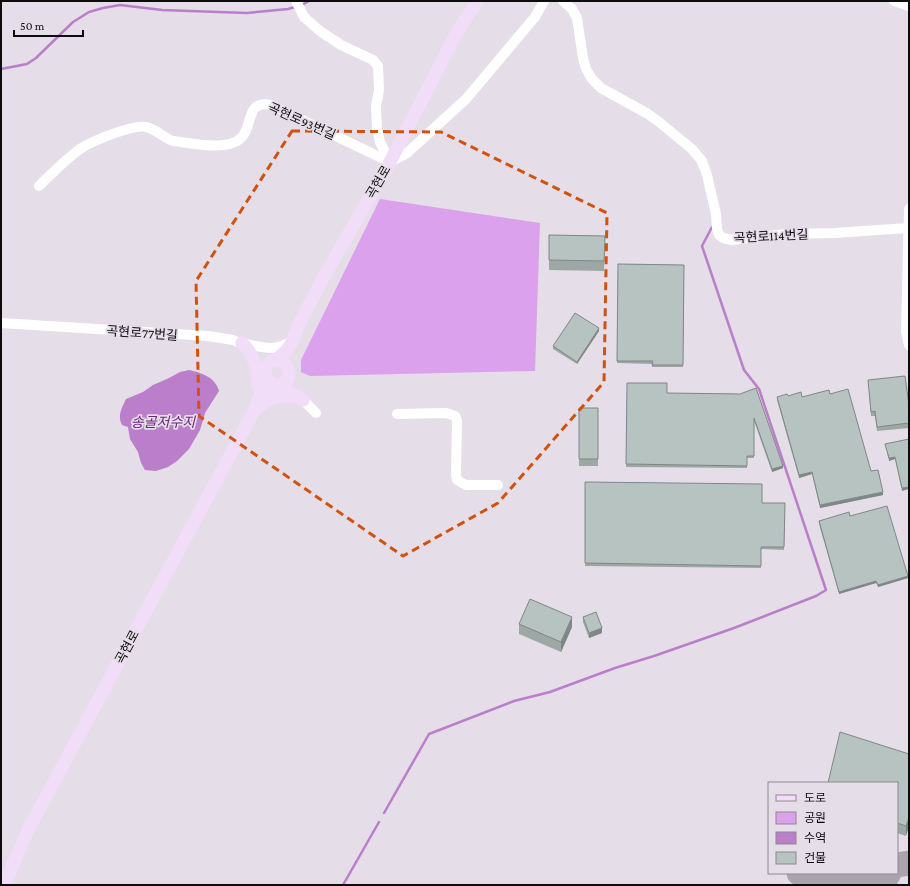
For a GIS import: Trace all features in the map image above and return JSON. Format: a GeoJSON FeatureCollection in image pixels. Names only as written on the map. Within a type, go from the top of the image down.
{"type":"FeatureCollection","features":[{"type":"Feature","properties":{"kind":"main road","name":"곡현로"},"geometry":{"type":"LineString","coordinates":[[265,375],[265,371],[269,364],[287,350],[293,340],[298,326],[322,280],[390,162],[457,32],[477,1]]}},
{"type":"Feature","properties":{"kind":"main road"},"geometry":{"type":"LineString","coordinates":[[254,411],[276,385],[284,383],[291,374],[290,357],[293,340]]}},
{"type":"Feature","properties":{"kind":"main road"},"geometry":{"type":"LineString","coordinates":[[242,343],[251,353],[258,373],[258,397],[254,411]]}},
{"type":"Feature","properties":{"kind":"main road"},"geometry":{"type":"LineString","coordinates":[[276,360],[284,362],[291,374],[296,390],[303,400]]}},
{"type":"Feature","properties":{"kind":"main road"},"geometry":{"type":"LineString","coordinates":[[254,411],[262,390],[265,375]]}},
{"type":"Feature","properties":{"kind":"main road"},"geometry":{"type":"LineString","coordinates":[[265,375],[269,382],[303,400]]}},
{"type":"Feature","properties":{"kind":"main road"},"geometry":{"type":"LineString","coordinates":[[254,411],[268,399],[275,397],[286,396],[303,400]]}},
{"type":"Feature","properties":{"kind":"main road","name":"곡현로"},"geometry":{"type":"LineString","coordinates":[[4,885],[28,830],[254,411]]}},
{"type":"Feature","properties":{"kind":"street"},"geometry":{"type":"LineString","coordinates":[[296,1],[304,17],[341,45],[373,60],[378,66],[379,90],[376,106],[377,129],[380,142],[390,162],[407,153],[466,99],[535,17],[544,1]]}},
{"type":"Feature","properties":{"kind":"street","name":"곡현로114번길"},"geometry":{"type":"LineString","coordinates":[[564,1],[572,9],[577,18],[583,58],[586,69],[592,79],[602,88],[648,114],[659,122],[692,149],[702,161],[707,175],[716,214],[717,229],[719,235],[723,238],[732,240],[786,234],[834,233],[908,228]]}},
{"type":"Feature","properties":{"kind":"street"},"geometry":{"type":"LineString","coordinates":[[894,1],[909,6]]}},
{"type":"Feature","properties":{"kind":"street","name":"곡현로93번길"},"geometry":{"type":"LineString","coordinates":[[39,186],[82,148],[135,126],[153,129],[166,139],[173,142],[225,146],[235,143],[242,137],[246,130],[252,110],[264,103],[390,162]]}},
{"type":"Feature","properties":{"kind":"street"},"geometry":{"type":"LineString","coordinates":[[909,209],[906,332],[909,345]]}},
{"type":"Feature","properties":{"kind":"street","name":"곡현로77번길"},"geometry":{"type":"LineString","coordinates":[[1,323],[208,336],[242,343],[254,351],[260,361],[265,375]]}},
{"type":"Feature","properties":{"kind":"street"},"geometry":{"type":"LineString","coordinates":[[242,343],[258,347],[274,348],[282,346],[293,340]]}},
{"type":"Feature","properties":{"kind":"street"},"geometry":{"type":"LineString","coordinates":[[242,343],[276,360]]}},
{"type":"Feature","properties":{"kind":"street"},"geometry":{"type":"LineString","coordinates":[[303,400],[316,413]]}},
{"type":"Feature","properties":{"kind":"street"},"geometry":{"type":"LineString","coordinates":[[397,414],[446,413],[455,416],[457,480],[466,485],[498,485]]}},
{"type":"Feature","properties":{"kind":"highlighted area"},"geometry":{"type":"Polygon","coordinates":[[[292,131],[441,132],[607,213],[604,382],[498,503],[403,556],[199,416],[196,281],[292,131]]]}},
{"type":"Feature","properties":{"kind":"green space"},"geometry":{"type":"Polygon","coordinates":[[[380,199],[540,223],[535,371],[310,376],[301,372],[301,360],[380,199]]]}},
{"type":"Feature","properties":{"kind":"water","name":"송골저수지"},"geometry":{"type":"Polygon","coordinates":[[[189,370],[207,376],[214,382],[219,391],[205,413],[200,430],[189,449],[177,461],[168,467],[156,471],[145,470],[138,452],[130,439],[128,427],[122,425],[120,415],[123,405],[126,399],[143,392],[153,385],[180,372],[189,370]]]}},
{"type":"Feature","properties":{"kind":"building"},"geometry":{"type":"Polygon","coordinates":[[[549,235],[605,236],[604,261],[549,260],[549,235]]]}},
{"type":"Feature","properties":{"kind":"building"},"geometry":{"type":"Polygon","coordinates":[[[618,264],[684,265],[683,365],[652,365],[653,361],[617,361],[618,264]]]}},
{"type":"Feature","properties":{"kind":"building"},"geometry":{"type":"Polygon","coordinates":[[[575,313],[599,328],[577,362],[553,346],[575,313]]]}},
{"type":"Feature","properties":{"kind":"building"},"geometry":{"type":"Polygon","coordinates":[[[905,376],[909,405],[909,423],[877,427],[875,411],[871,412],[868,380],[905,376]]]}},
{"type":"Feature","properties":{"kind":"building"},"geometry":{"type":"Polygon","coordinates":[[[627,383],[667,383],[667,393],[740,394],[756,388],[783,466],[772,469],[754,418],[754,456],[747,456],[747,466],[626,464],[627,383]]]}},
{"type":"Feature","properties":{"kind":"building"},"geometry":{"type":"Polygon","coordinates":[[[848,389],[871,471],[878,470],[883,492],[820,505],[812,472],[799,475],[777,397],[787,394],[788,396],[801,392],[802,397],[829,390],[830,394],[848,389]]]}},
{"type":"Feature","properties":{"kind":"building"},"geometry":{"type":"Polygon","coordinates":[[[579,408],[598,408],[598,459],[579,459],[579,408]]]}},
{"type":"Feature","properties":{"kind":"building"},"geometry":{"type":"Polygon","coordinates":[[[909,439],[909,487],[902,488],[895,457],[889,458],[885,444],[909,439]]]}},
{"type":"Feature","properties":{"kind":"building"},"geometry":{"type":"Polygon","coordinates":[[[585,482],[762,484],[762,503],[785,503],[784,547],[761,547],[761,566],[585,563],[585,482]]]}},
{"type":"Feature","properties":{"kind":"building"},"geometry":{"type":"Polygon","coordinates":[[[887,506],[908,576],[878,585],[876,581],[839,592],[819,521],[849,512],[850,516],[887,506]]]}},
{"type":"Feature","properties":{"kind":"building"},"geometry":{"type":"Polygon","coordinates":[[[530,599],[572,617],[561,642],[519,624],[530,599]]]}},
{"type":"Feature","properties":{"kind":"building"},"geometry":{"type":"Polygon","coordinates":[[[596,612],[602,628],[589,633],[583,617],[596,612]]]}},
{"type":"Feature","properties":{"kind":"building"},"geometry":{"type":"Polygon","coordinates":[[[840,732],[909,754],[909,817],[906,826],[898,823],[898,782],[828,782],[840,732]]]}},
{"type":"Feature","properties":{"kind":"waterway"},"geometry":{"type":"LineString","coordinates":[[302,5],[309,1]]}},
{"type":"Feature","properties":{"kind":"waterway"},"geometry":{"type":"LineString","coordinates":[[1,69],[27,64],[36,58],[73,22],[89,12],[103,8],[120,5],[162,10],[247,13],[295,7]]}},
{"type":"Feature","properties":{"kind":"waterway"},"geometry":{"type":"LineString","coordinates":[[384,813],[429,734],[514,701],[550,692],[615,668],[734,628],[816,596],[826,590],[759,389],[744,370],[702,246],[712,227]]}},
{"type":"Feature","properties":{"kind":"waterway"},"geometry":{"type":"LineString","coordinates":[[343,885],[379,822]]}},
{"type":"Feature","properties":{"kind":"taxiway"},"geometry":{"type":"LineString","coordinates":[[898,865],[909,863]]}},
{"type":"Feature","properties":{"kind":"taxiway"},"geometry":{"type":"LineString","coordinates":[[802,874],[840,885]]}},
{"type":"Feature","properties":{"kind":"taxiway"},"geometry":{"type":"LineString","coordinates":[[883,885],[888,874]]}},
{"type":"Feature","properties":{"kind":"taxiway"},"geometry":{"type":"LineString","coordinates":[[838,884],[851,883],[863,875],[867,885]]}}]}
